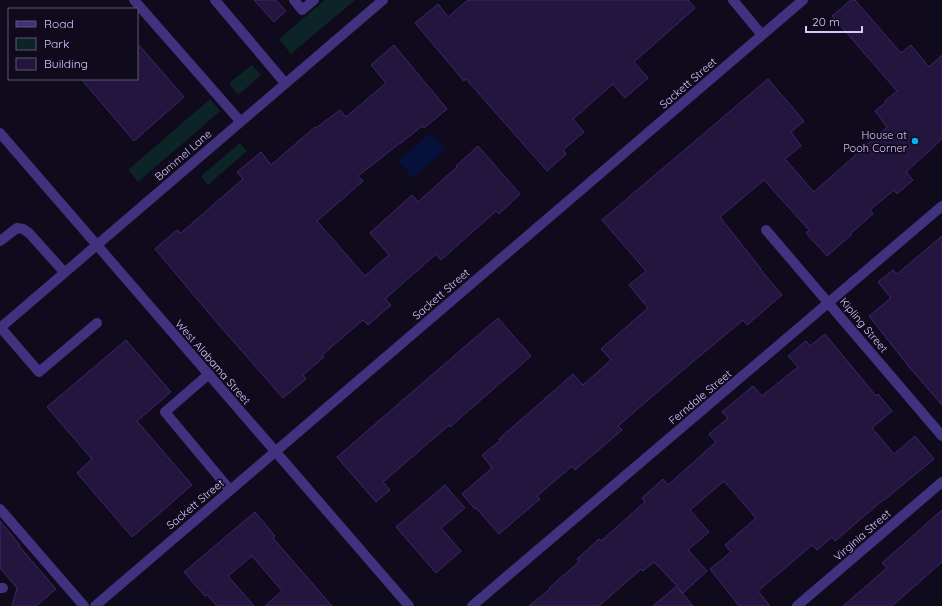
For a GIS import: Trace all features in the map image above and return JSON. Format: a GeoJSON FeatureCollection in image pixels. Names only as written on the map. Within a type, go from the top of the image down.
{"type":"FeatureCollection","features":[{"type":"Feature","properties":{"kind":"street"},"geometry":{"type":"LineString","coordinates":[[134,0],[240,122]]}},
{"type":"Feature","properties":{"kind":"street"},"geometry":{"type":"LineString","coordinates":[[215,0],[285,83]]}},
{"type":"Feature","properties":{"kind":"street"},"geometry":{"type":"LineString","coordinates":[[294,0],[302,10],[314,0]]}},
{"type":"Feature","properties":{"kind":"street","name":"Bammel Lane"},"geometry":{"type":"LineString","coordinates":[[0,328],[383,0]]}},
{"type":"Feature","properties":{"kind":"street"},"geometry":{"type":"LineString","coordinates":[[733,0],[762,35]]}},
{"type":"Feature","properties":{"kind":"street","name":"Sackett Street"},"geometry":{"type":"LineString","coordinates":[[95,606],[804,0]]}},
{"type":"Feature","properties":{"kind":"street","name":"West Alabama Street"},"geometry":{"type":"LineString","coordinates":[[0,133],[409,606]]}},
{"type":"Feature","properties":{"kind":"street","name":"Ferndale Street"},"geometry":{"type":"LineString","coordinates":[[472,606],[942,206]]}},
{"type":"Feature","properties":{"kind":"street"},"geometry":{"type":"LineString","coordinates":[[0,241],[17,228],[23,229],[29,233],[64,272]]}},
{"type":"Feature","properties":{"kind":"street","name":"Kipling Street"},"geometry":{"type":"LineString","coordinates":[[766,230],[942,436]]}},
{"type":"Feature","properties":{"kind":"street"},"geometry":{"type":"LineString","coordinates":[[0,328],[39,372],[97,323]]}},
{"type":"Feature","properties":{"kind":"street"},"geometry":{"type":"LineString","coordinates":[[209,374],[165,412],[230,490]]}},
{"type":"Feature","properties":{"kind":"street","name":"Virginia Street"},"geometry":{"type":"LineString","coordinates":[[798,606],[942,482]]}},
{"type":"Feature","properties":{"kind":"street"},"geometry":{"type":"LineString","coordinates":[[1,511],[84,606]]}},
{"type":"Feature","properties":{"kind":"green space"},"geometry":{"type":"Polygon","coordinates":[[[325,0],[355,0],[291,54],[279,39],[325,0]]]}},
{"type":"Feature","properties":{"kind":"green space"},"geometry":{"type":"Polygon","coordinates":[[[252,65],[261,75],[238,95],[229,83],[252,65]]]}},
{"type":"Feature","properties":{"kind":"green space"},"geometry":{"type":"Polygon","coordinates":[[[210,99],[220,111],[138,182],[128,170],[210,99]]]}},
{"type":"Feature","properties":{"kind":"green space"},"geometry":{"type":"Polygon","coordinates":[[[240,143],[247,151],[208,185],[201,176],[240,143]]]}},
{"type":"Feature","properties":{"kind":"shaded area"},"geometry":{"type":"Polygon","coordinates":[[[431,133],[445,150],[413,178],[399,161],[431,133]]]}},
{"type":"Feature","properties":{"kind":"building"},"geometry":{"type":"Polygon","coordinates":[[[254,0],[276,0],[286,11],[274,22],[254,0]]]}},
{"type":"Feature","properties":{"kind":"building"},"geometry":{"type":"Polygon","coordinates":[[[468,0],[688,0],[695,8],[634,62],[648,78],[625,98],[613,84],[573,119],[584,132],[563,150],[566,154],[547,171],[466,79],[464,81],[415,23],[438,4],[448,17],[468,0]]]}},
{"type":"Feature","properties":{"kind":"building"},"geometry":{"type":"Polygon","coordinates":[[[851,0],[855,0],[901,53],[911,45],[929,67],[942,55],[942,139],[906,172],[913,180],[897,194],[894,190],[870,210],[873,214],[827,256],[806,233],[809,230],[764,180],[720,217],[782,295],[747,325],[743,320],[677,375],[618,426],[622,430],[575,470],[572,466],[537,496],[540,499],[499,534],[462,494],[492,468],[482,455],[500,441],[499,439],[573,374],[583,385],[611,360],[601,349],[648,308],[629,285],[646,271],[602,220],[768,79],[804,121],[791,132],[801,146],[785,159],[814,192],[887,127],[875,111],[897,91],[832,16],[851,0]]]}},
{"type":"Feature","properties":{"kind":"building"},"geometry":{"type":"Polygon","coordinates":[[[138,44],[184,97],[134,141],[82,80],[138,80],[138,44]]]}},
{"type":"Feature","properties":{"kind":"building"},"geometry":{"type":"Polygon","coordinates":[[[394,45],[447,109],[424,128],[422,126],[358,176],[363,181],[317,221],[365,276],[389,255],[370,233],[412,195],[418,202],[478,146],[520,194],[499,214],[496,211],[441,260],[436,254],[385,299],[391,305],[368,325],[363,320],[322,355],[324,357],[303,375],[306,379],[283,398],[155,249],[177,230],[181,233],[243,179],[237,172],[261,152],[271,165],[315,127],[316,128],[340,110],[346,117],[386,83],[371,65],[394,45]]]}},
{"type":"Feature","properties":{"kind":"building"},"geometry":{"type":"Polygon","coordinates":[[[942,236],[942,405],[910,368],[869,316],[891,298],[878,282],[893,270],[897,274],[942,236]]]}},
{"type":"Feature","properties":{"kind":"building"},"geometry":{"type":"Polygon","coordinates":[[[498,318],[531,356],[450,427],[449,425],[383,482],[390,490],[376,502],[337,457],[498,318]]]}},
{"type":"Feature","properties":{"kind":"building"},"geometry":{"type":"Polygon","coordinates":[[[825,334],[876,396],[878,394],[892,411],[872,428],[894,454],[915,436],[934,459],[835,541],[832,537],[817,550],[812,545],[758,591],[770,606],[739,606],[710,569],[731,552],[725,545],[756,518],[724,481],[690,510],[709,532],[688,550],[707,571],[683,593],[678,588],[693,606],[653,606],[677,586],[654,562],[643,571],[641,569],[599,606],[529,606],[579,562],[577,559],[599,539],[601,541],[645,502],[642,498],[663,479],[668,485],[716,442],[709,434],[728,418],[722,412],[753,386],[762,396],[798,367],[788,356],[806,341],[810,346],[825,334]]]}},
{"type":"Feature","properties":{"kind":"building"},"geometry":{"type":"Polygon","coordinates":[[[126,340],[171,392],[137,421],[192,485],[132,537],[77,473],[92,459],[47,407],[126,340]]]}},
{"type":"Feature","properties":{"kind":"building"},"geometry":{"type":"Polygon","coordinates":[[[445,485],[465,508],[441,528],[461,551],[436,573],[396,527],[445,485]]]}},
{"type":"Feature","properties":{"kind":"building"},"geometry":{"type":"Polygon","coordinates":[[[942,510],[942,562],[892,606],[843,606],[887,568],[882,563],[942,510]]]}},
{"type":"Feature","properties":{"kind":"building"},"geometry":{"type":"Polygon","coordinates":[[[255,512],[275,536],[273,538],[332,606],[265,606],[282,591],[252,556],[228,576],[254,606],[217,606],[207,595],[205,596],[184,572],[255,512]]]}},
{"type":"Feature","properties":{"kind":"building"},"geometry":{"type":"Polygon","coordinates":[[[0,521],[19,544],[19,546],[56,589],[36,606],[12,606],[17,588],[0,568],[0,521]]]}},
{"type":"Feature","properties":{"kind":"place","name":"House at Pooh Corner"},"geometry":{"type":"Point","coordinates":[915,141]}}]}
